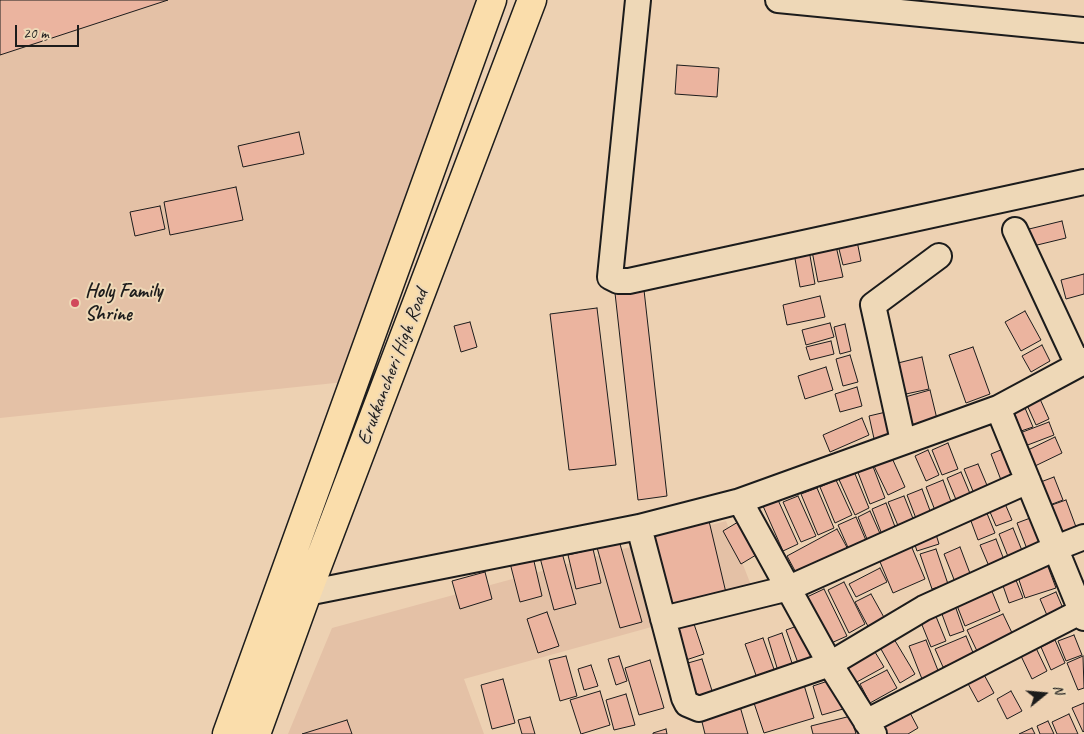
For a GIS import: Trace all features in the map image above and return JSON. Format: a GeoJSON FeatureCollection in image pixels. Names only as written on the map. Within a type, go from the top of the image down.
{"type":"FeatureCollection","features":[{"type":"Feature","properties":{"kind":"main road"},"geometry":{"type":"LineString","coordinates":[[227,734],[492,0]]}},
{"type":"Feature","properties":{"kind":"main road","name":"Erukkancheri High Road"},"geometry":{"type":"LineString","coordinates":[[256,734],[307,593],[532,0]]}},
{"type":"Feature","properties":{"kind":"main road"},"geometry":{"type":"LineString","coordinates":[[472,58],[504,74]]}},
{"type":"Feature","properties":{"kind":"street"},"geometry":{"type":"LineString","coordinates":[[638,0],[610,277],[618,282],[1084,182]]}},
{"type":"Feature","properties":{"kind":"street"},"geometry":{"type":"LineString","coordinates":[[778,0],[1084,30]]}},
{"type":"Feature","properties":{"kind":"street"},"geometry":{"type":"LineString","coordinates":[[307,593],[639,527],[740,501],[998,408],[1081,363],[1015,230]]}},
{"type":"Feature","properties":{"kind":"street"},"geometry":{"type":"LineString","coordinates":[[903,441],[873,305],[939,256]]}},
{"type":"Feature","properties":{"kind":"street"},"geometry":{"type":"LineString","coordinates":[[740,501],[790,588],[830,664],[870,728],[1083,613],[998,408]]}},
{"type":"Feature","properties":{"kind":"street"},"geometry":{"type":"LineString","coordinates":[[663,619],[790,588],[1028,481]]}},
{"type":"Feature","properties":{"kind":"street"},"geometry":{"type":"LineString","coordinates":[[639,527],[684,698],[687,704],[694,708],[706,707],[830,664],[924,608],[1084,537]]}},
{"type":"Feature","properties":{"kind":"shaded area"},"geometry":{"type":"Polygon","coordinates":[[[0,0],[485,0],[354,381],[0,418],[0,0]]]}},
{"type":"Feature","properties":{"kind":"shaded area"},"geometry":{"type":"Polygon","coordinates":[[[726,521],[756,598],[464,679],[484,734],[288,734],[332,628],[726,521]]]}},
{"type":"Feature","properties":{"kind":"building"},"geometry":{"type":"Polygon","coordinates":[[[0,0],[168,0],[0,55],[0,0]]]}},
{"type":"Feature","properties":{"kind":"building"},"geometry":{"type":"Polygon","coordinates":[[[677,65],[719,68],[717,97],[675,94],[677,65]]]}},
{"type":"Feature","properties":{"kind":"building"},"geometry":{"type":"Polygon","coordinates":[[[299,132],[304,154],[243,167],[238,146],[299,132]]]}},
{"type":"Feature","properties":{"kind":"building"},"geometry":{"type":"Polygon","coordinates":[[[236,187],[243,220],[170,235],[164,202],[236,187]]]}},
{"type":"Feature","properties":{"kind":"building"},"geometry":{"type":"Polygon","coordinates":[[[160,206],[165,229],[135,236],[130,212],[160,206]]]}},
{"type":"Feature","properties":{"kind":"building"},"geometry":{"type":"Polygon","coordinates":[[[1062,221],[1066,238],[1029,247],[1025,230],[1062,221]]]}},
{"type":"Feature","properties":{"kind":"building"},"geometry":{"type":"Polygon","coordinates":[[[857,241],[861,261],[843,265],[838,245],[857,241]]]}},
{"type":"Feature","properties":{"kind":"building"},"geometry":{"type":"Polygon","coordinates":[[[836,246],[843,277],[818,282],[812,251],[836,246]]]}},
{"type":"Feature","properties":{"kind":"building"},"geometry":{"type":"Polygon","coordinates":[[[809,250],[815,284],[800,287],[794,253],[809,250]]]}},
{"type":"Feature","properties":{"kind":"building"},"geometry":{"type":"Polygon","coordinates":[[[1084,274],[1084,294],[1066,299],[1061,280],[1084,274]]]}},
{"type":"Feature","properties":{"kind":"building"},"geometry":{"type":"Polygon","coordinates":[[[644,290],[667,496],[638,500],[615,293],[644,290]]]}},
{"type":"Feature","properties":{"kind":"building"},"geometry":{"type":"Polygon","coordinates":[[[820,296],[825,317],[787,325],[783,305],[820,296]]]}},
{"type":"Feature","properties":{"kind":"building"},"geometry":{"type":"Polygon","coordinates":[[[597,308],[616,465],[569,470],[550,314],[597,308]]]}},
{"type":"Feature","properties":{"kind":"building"},"geometry":{"type":"Polygon","coordinates":[[[1025,311],[1041,340],[1021,351],[1005,322],[1025,311]]]}},
{"type":"Feature","properties":{"kind":"building"},"geometry":{"type":"Polygon","coordinates":[[[470,322],[477,347],[461,352],[454,326],[470,322]]]}},
{"type":"Feature","properties":{"kind":"building"},"geometry":{"type":"Polygon","coordinates":[[[830,323],[834,337],[806,345],[802,330],[830,323]]]}},
{"type":"Feature","properties":{"kind":"building"},"geometry":{"type":"Polygon","coordinates":[[[845,324],[851,351],[840,354],[834,327],[845,324]]]}},
{"type":"Feature","properties":{"kind":"building"},"geometry":{"type":"Polygon","coordinates":[[[831,341],[834,354],[810,360],[806,347],[831,341]]]}},
{"type":"Feature","properties":{"kind":"building"},"geometry":{"type":"Polygon","coordinates":[[[1042,345],[1050,361],[1031,372],[1022,356],[1042,345]]]}},
{"type":"Feature","properties":{"kind":"building"},"geometry":{"type":"Polygon","coordinates":[[[973,347],[990,394],[966,403],[949,355],[973,347]]]}},
{"type":"Feature","properties":{"kind":"building"},"geometry":{"type":"Polygon","coordinates":[[[850,355],[858,382],[843,386],[836,359],[850,355]]]}},
{"type":"Feature","properties":{"kind":"building"},"geometry":{"type":"Polygon","coordinates":[[[922,357],[929,389],[906,394],[898,363],[922,357]]]}},
{"type":"Feature","properties":{"kind":"building"},"geometry":{"type":"Polygon","coordinates":[[[826,367],[833,390],[805,399],[798,376],[826,367]]]}},
{"type":"Feature","properties":{"kind":"building"},"geometry":{"type":"Polygon","coordinates":[[[857,387],[862,406],[840,412],[835,394],[857,387]]]}},
{"type":"Feature","properties":{"kind":"building"},"geometry":{"type":"Polygon","coordinates":[[[930,390],[937,419],[912,425],[905,397],[930,390]]]}},
{"type":"Feature","properties":{"kind":"building"},"geometry":{"type":"Polygon","coordinates":[[[1040,399],[1049,419],[1036,425],[1027,405],[1040,399]]]}},
{"type":"Feature","properties":{"kind":"building"},"geometry":{"type":"Polygon","coordinates":[[[1025,408],[1033,427],[1021,431],[1014,412],[1025,408]]]}},
{"type":"Feature","properties":{"kind":"building"},"geometry":{"type":"Polygon","coordinates":[[[886,412],[892,439],[875,443],[869,416],[886,412]]]}},
{"type":"Feature","properties":{"kind":"building"},"geometry":{"type":"Polygon","coordinates":[[[862,418],[869,435],[830,452],[823,435],[862,418]]]}},
{"type":"Feature","properties":{"kind":"building"},"geometry":{"type":"Polygon","coordinates":[[[1049,422],[1054,435],[1025,446],[1020,433],[1049,422]]]}},
{"type":"Feature","properties":{"kind":"building"},"geometry":{"type":"Polygon","coordinates":[[[1055,437],[1062,453],[1035,466],[1028,450],[1055,437]]]}},
{"type":"Feature","properties":{"kind":"building"},"geometry":{"type":"Polygon","coordinates":[[[948,443],[958,469],[942,475],[932,450],[948,443]]]}},
{"type":"Feature","properties":{"kind":"building"},"geometry":{"type":"Polygon","coordinates":[[[1008,447],[1018,472],[1001,480],[991,454],[1008,447]]]}},
{"type":"Feature","properties":{"kind":"building"},"geometry":{"type":"Polygon","coordinates":[[[928,450],[939,475],[926,481],[915,456],[928,450]]]}},
{"type":"Feature","properties":{"kind":"building"},"geometry":{"type":"Polygon","coordinates":[[[892,458],[905,487],[888,495],[874,466],[892,458]]]}},
{"type":"Feature","properties":{"kind":"building"},"geometry":{"type":"Polygon","coordinates":[[[872,464],[885,498],[870,504],[857,470],[872,464]]]}},
{"type":"Feature","properties":{"kind":"building"},"geometry":{"type":"Polygon","coordinates":[[[978,464],[989,490],[975,496],[964,469],[978,464]]]}},
{"type":"Feature","properties":{"kind":"building"},"geometry":{"type":"Polygon","coordinates":[[[853,469],[869,508],[855,515],[837,475],[853,469]]]}},
{"type":"Feature","properties":{"kind":"building"},"geometry":{"type":"Polygon","coordinates":[[[961,472],[971,496],[957,502],[947,478],[961,472]]]}},
{"type":"Feature","properties":{"kind":"building"},"geometry":{"type":"Polygon","coordinates":[[[1054,477],[1063,500],[1047,506],[1038,483],[1054,477]]]}},
{"type":"Feature","properties":{"kind":"building"},"geometry":{"type":"Polygon","coordinates":[[[836,480],[852,515],[835,523],[820,487],[836,480]]]}},
{"type":"Feature","properties":{"kind":"building"},"geometry":{"type":"Polygon","coordinates":[[[943,480],[953,507],[936,513],[926,487],[943,480]]]}},
{"type":"Feature","properties":{"kind":"building"},"geometry":{"type":"Polygon","coordinates":[[[817,488],[834,528],[818,535],[801,494],[817,488]]]}},
{"type":"Feature","properties":{"kind":"building"},"geometry":{"type":"Polygon","coordinates":[[[922,489],[932,516],[917,521],[907,495],[922,489]]]}},
{"type":"Feature","properties":{"kind":"building"},"geometry":{"type":"Polygon","coordinates":[[[798,496],[816,536],[801,542],[783,502],[798,496]]]}},
{"type":"Feature","properties":{"kind":"building"},"geometry":{"type":"Polygon","coordinates":[[[904,496],[914,521],[899,528],[888,502],[904,496]]]}},
{"type":"Feature","properties":{"kind":"building"},"geometry":{"type":"Polygon","coordinates":[[[1003,499],[1012,520],[996,526],[987,505],[1003,499]]]}},
{"type":"Feature","properties":{"kind":"building"},"geometry":{"type":"Polygon","coordinates":[[[778,500],[798,544],[783,551],[763,506],[778,500]]]}},
{"type":"Feature","properties":{"kind":"building"},"geometry":{"type":"Polygon","coordinates":[[[1066,500],[1076,527],[1056,534],[1046,507],[1066,500]]]}},
{"type":"Feature","properties":{"kind":"building"},"geometry":{"type":"Polygon","coordinates":[[[886,503],[897,532],[883,537],[872,509],[886,503]]]}},
{"type":"Feature","properties":{"kind":"building"},"geometry":{"type":"Polygon","coordinates":[[[984,506],[995,533],[978,540],[968,513],[984,506]]]}},
{"type":"Feature","properties":{"kind":"building"},"geometry":{"type":"Polygon","coordinates":[[[870,511],[882,538],[869,544],[858,517],[870,511]]]}},
{"type":"Feature","properties":{"kind":"building"},"geometry":{"type":"Polygon","coordinates":[[[856,517],[868,545],[850,552],[838,525],[856,517]]]}},
{"type":"Feature","properties":{"kind":"building"},"geometry":{"type":"Polygon","coordinates":[[[1033,517],[1043,543],[1027,549],[1017,523],[1033,517]]]}},
{"type":"Feature","properties":{"kind":"building"},"geometry":{"type":"Polygon","coordinates":[[[743,519],[761,552],[741,564],[723,531],[743,519]]]}},
{"type":"Feature","properties":{"kind":"building"},"geometry":{"type":"Polygon","coordinates":[[[709,521],[727,597],[669,611],[651,535],[709,521]]]}},
{"type":"Feature","properties":{"kind":"building"},"geometry":{"type":"Polygon","coordinates":[[[1013,528],[1023,553],[1009,559],[999,534],[1013,528]]]}},
{"type":"Feature","properties":{"kind":"building"},"geometry":{"type":"Polygon","coordinates":[[[837,529],[850,553],[800,580],[787,556],[837,529]]]}},
{"type":"Feature","properties":{"kind":"building"},"geometry":{"type":"Polygon","coordinates":[[[935,531],[939,544],[917,551],[913,539],[935,531]]]}},
{"type":"Feature","properties":{"kind":"building"},"geometry":{"type":"Polygon","coordinates":[[[618,537],[642,622],[620,628],[596,544],[618,537]]]}},
{"type":"Feature","properties":{"kind":"building"},"geometry":{"type":"Polygon","coordinates":[[[996,539],[1006,565],[991,571],[980,545],[996,539]]]}},
{"type":"Feature","properties":{"kind":"building"},"geometry":{"type":"Polygon","coordinates":[[[910,543],[925,579],[893,593],[878,557],[910,543]]]}},
{"type":"Feature","properties":{"kind":"building"},"geometry":{"type":"Polygon","coordinates":[[[960,547],[971,576],[955,582],[944,554],[960,547]]]}},
{"type":"Feature","properties":{"kind":"building"},"geometry":{"type":"Polygon","coordinates":[[[561,549],[576,604],[554,610],[539,554],[561,549]]]}},
{"type":"Feature","properties":{"kind":"building"},"geometry":{"type":"Polygon","coordinates":[[[593,549],[601,583],[576,589],[568,555],[593,549]]]}},
{"type":"Feature","properties":{"kind":"building"},"geometry":{"type":"Polygon","coordinates":[[[936,549],[948,584],[932,589],[920,554],[936,549]]]}},
{"type":"Feature","properties":{"kind":"building"},"geometry":{"type":"Polygon","coordinates":[[[533,557],[542,596],[520,602],[510,563],[533,557]]]}},
{"type":"Feature","properties":{"kind":"building"},"geometry":{"type":"Polygon","coordinates":[[[1047,564],[1056,588],[1025,598],[1017,574],[1047,564]]]}},
{"type":"Feature","properties":{"kind":"building"},"geometry":{"type":"Polygon","coordinates":[[[880,568],[887,582],[856,597],[849,584],[880,568]]]}},
{"type":"Feature","properties":{"kind":"building"},"geometry":{"type":"Polygon","coordinates":[[[485,572],[492,599],[460,609],[452,581],[485,572]]]}},
{"type":"Feature","properties":{"kind":"building"},"geometry":{"type":"Polygon","coordinates":[[[1014,575],[1023,598],[1009,603],[1001,580],[1014,575]]]}},
{"type":"Feature","properties":{"kind":"building"},"geometry":{"type":"Polygon","coordinates":[[[844,582],[865,624],[849,633],[828,590],[844,582]]]}},
{"type":"Feature","properties":{"kind":"building"},"geometry":{"type":"Polygon","coordinates":[[[824,589],[847,636],[829,644],[807,597],[824,589]]]}},
{"type":"Feature","properties":{"kind":"building"},"geometry":{"type":"Polygon","coordinates":[[[991,589],[1000,611],[965,626],[956,603],[991,589]]]}},
{"type":"Feature","properties":{"kind":"building"},"geometry":{"type":"Polygon","coordinates":[[[1056,592],[1065,613],[1049,620],[1040,599],[1056,592]]]}},
{"type":"Feature","properties":{"kind":"building"},"geometry":{"type":"Polygon","coordinates":[[[871,594],[886,621],[870,630],[855,602],[871,594]]]}},
{"type":"Feature","properties":{"kind":"building"},"geometry":{"type":"Polygon","coordinates":[[[953,600],[964,631],[950,636],[939,606],[953,600]]]}},
{"type":"Feature","properties":{"kind":"building"},"geometry":{"type":"Polygon","coordinates":[[[547,612],[559,646],[538,653],[527,619],[547,612]]]}},
{"type":"Feature","properties":{"kind":"building"},"geometry":{"type":"Polygon","coordinates":[[[935,614],[946,641],[931,647],[920,620],[935,614]]]}},
{"type":"Feature","properties":{"kind":"building"},"geometry":{"type":"Polygon","coordinates":[[[1003,614],[1013,635],[977,651],[967,630],[1003,614]]]}},
{"type":"Feature","properties":{"kind":"building"},"geometry":{"type":"Polygon","coordinates":[[[693,621],[704,654],[683,661],[672,628],[693,621]]]}},
{"type":"Feature","properties":{"kind":"building"},"geometry":{"type":"Polygon","coordinates":[[[800,625],[812,658],[798,663],[786,630],[800,625]]]}},
{"type":"Feature","properties":{"kind":"building"},"geometry":{"type":"Polygon","coordinates":[[[782,633],[793,666],[778,671],[768,638],[782,633]]]}},
{"type":"Feature","properties":{"kind":"building"},"geometry":{"type":"Polygon","coordinates":[[[891,634],[915,674],[900,683],[877,642],[891,634]]]}},
{"type":"Feature","properties":{"kind":"building"},"geometry":{"type":"Polygon","coordinates":[[[1074,635],[1082,655],[1066,661],[1058,641],[1074,635]]]}},
{"type":"Feature","properties":{"kind":"building"},"geometry":{"type":"Polygon","coordinates":[[[966,636],[974,655],[943,667],[935,649],[966,636]]]}},
{"type":"Feature","properties":{"kind":"building"},"geometry":{"type":"Polygon","coordinates":[[[763,638],[776,675],[758,681],[745,644],[763,638]]]}},
{"type":"Feature","properties":{"kind":"building"},"geometry":{"type":"Polygon","coordinates":[[[926,640],[939,673],[922,679],[909,646],[926,640]]]}},
{"type":"Feature","properties":{"kind":"building"},"geometry":{"type":"Polygon","coordinates":[[[1055,640],[1065,663],[1051,670],[1041,647],[1055,640]]]}},
{"type":"Feature","properties":{"kind":"building"},"geometry":{"type":"Polygon","coordinates":[[[872,647],[884,667],[855,683],[843,663],[872,647]]]}},
{"type":"Feature","properties":{"kind":"building"},"geometry":{"type":"Polygon","coordinates":[[[1036,648],[1047,671],[1032,679],[1021,656],[1036,648]]]}},
{"type":"Feature","properties":{"kind":"building"},"geometry":{"type":"Polygon","coordinates":[[[566,656],[577,696],[560,701],[549,660],[566,656]]]}},
{"type":"Feature","properties":{"kind":"building"},"geometry":{"type":"Polygon","coordinates":[[[619,656],[627,681],[616,685],[608,659],[619,656]]]}},
{"type":"Feature","properties":{"kind":"building"},"geometry":{"type":"Polygon","coordinates":[[[1083,656],[1084,688],[1078,690],[1067,663],[1083,656]]]}},
{"type":"Feature","properties":{"kind":"building"},"geometry":{"type":"Polygon","coordinates":[[[702,659],[714,697],[692,703],[681,665],[702,659]]]}},
{"type":"Feature","properties":{"kind":"building"},"geometry":{"type":"Polygon","coordinates":[[[650,660],[664,708],[639,715],[625,668],[650,660]]]}},
{"type":"Feature","properties":{"kind":"building"},"geometry":{"type":"Polygon","coordinates":[[[591,665],[598,686],[584,690],[578,669],[591,665]]]}},
{"type":"Feature","properties":{"kind":"building"},"geometry":{"type":"Polygon","coordinates":[[[887,670],[897,688],[870,703],[860,684],[887,670]]]}},
{"type":"Feature","properties":{"kind":"building"},"geometry":{"type":"Polygon","coordinates":[[[982,671],[994,693],[978,702],[966,680],[982,671]]]}},
{"type":"Feature","properties":{"kind":"building"},"geometry":{"type":"Polygon","coordinates":[[[503,679],[515,723],[492,729],[481,685],[503,679]]]}},
{"type":"Feature","properties":{"kind":"building"},"geometry":{"type":"Polygon","coordinates":[[[834,679],[843,709],[822,715],[813,686],[834,679]]]}},
{"type":"Feature","properties":{"kind":"building"},"geometry":{"type":"Polygon","coordinates":[[[804,685],[814,718],[764,733],[753,700],[804,685]]]}},
{"type":"Feature","properties":{"kind":"building"},"geometry":{"type":"Polygon","coordinates":[[[600,691],[610,725],[581,734],[570,700],[600,691]]]}},
{"type":"Feature","properties":{"kind":"building"},"geometry":{"type":"Polygon","coordinates":[[[1011,691],[1022,711],[1007,719],[997,699],[1011,691]]]}},
{"type":"Feature","properties":{"kind":"building"},"geometry":{"type":"Polygon","coordinates":[[[626,694],[635,725],[614,730],[606,700],[626,694]]]}},
{"type":"Feature","properties":{"kind":"building"},"geometry":{"type":"Polygon","coordinates":[[[739,703],[748,734],[705,734],[700,714],[739,703]]]}},
{"type":"Feature","properties":{"kind":"building"},"geometry":{"type":"Polygon","coordinates":[[[1084,703],[1084,731],[1083,732],[1072,708],[1084,703]]]}},
{"type":"Feature","properties":{"kind":"building"},"geometry":{"type":"Polygon","coordinates":[[[908,709],[918,728],[908,734],[884,734],[879,725],[908,709]]]}},
{"type":"Feature","properties":{"kind":"building"},"geometry":{"type":"Polygon","coordinates":[[[1069,714],[1078,734],[1057,734],[1052,722],[1069,714]]]}},
{"type":"Feature","properties":{"kind":"building"},"geometry":{"type":"Polygon","coordinates":[[[851,716],[856,734],[813,734],[811,726],[851,716]]]}},
{"type":"Feature","properties":{"kind":"building"},"geometry":{"type":"Polygon","coordinates":[[[530,717],[535,734],[522,734],[518,720],[530,717]]]}},
{"type":"Feature","properties":{"kind":"building"},"geometry":{"type":"Polygon","coordinates":[[[347,720],[352,734],[302,734],[347,720]]]}},
{"type":"Feature","properties":{"kind":"building"},"geometry":{"type":"Polygon","coordinates":[[[1048,721],[1054,734],[1040,734],[1037,726],[1048,721]]]}},
{"type":"Feature","properties":{"kind":"building"},"geometry":{"type":"Polygon","coordinates":[[[1032,728],[1035,734],[1019,734],[1032,728]]]}},
{"type":"Feature","properties":{"kind":"building"},"geometry":{"type":"Polygon","coordinates":[[[666,729],[667,734],[653,734],[653,733],[666,729]]]}},
{"type":"Feature","properties":{"kind":"place","name":"Holy Family Shrine"},"geometry":{"type":"Point","coordinates":[75,303]}}]}
